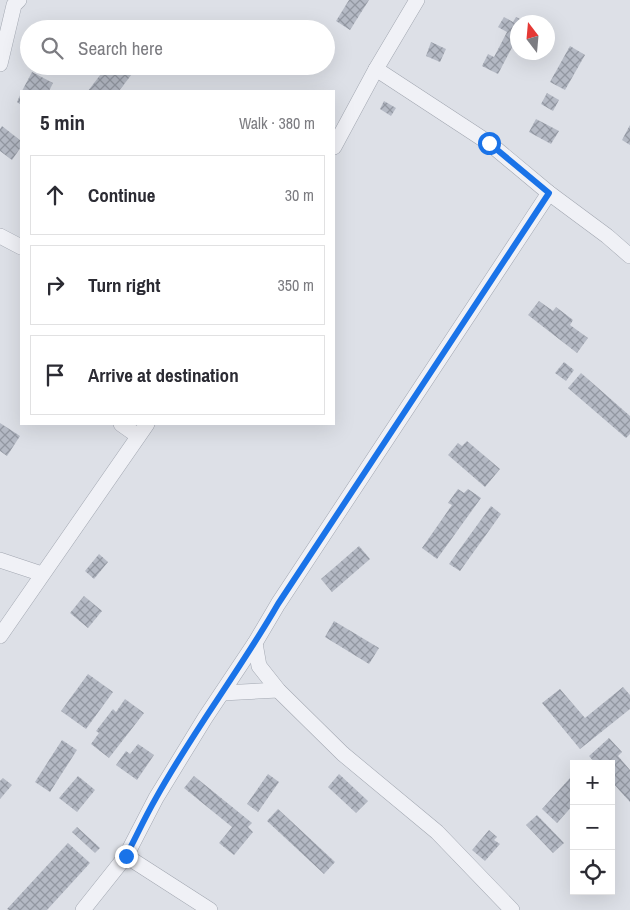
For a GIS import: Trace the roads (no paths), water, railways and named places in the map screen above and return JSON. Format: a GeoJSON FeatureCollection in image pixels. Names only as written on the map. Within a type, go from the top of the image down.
{"type":"FeatureCollection","features":[{"type":"Feature","properties":{"kind":"street"},"geometry":{"type":"LineString","coordinates":[[335,145],[376,69],[417,0]]}},
{"type":"Feature","properties":{"kind":"street"},"geometry":{"type":"LineString","coordinates":[[0,64],[14,2]]}},
{"type":"Feature","properties":{"kind":"street"},"geometry":{"type":"LineString","coordinates":[[376,69],[489,143],[630,256]]}},
{"type":"Feature","properties":{"kind":"street"},"geometry":{"type":"LineString","coordinates":[[82,910],[126,856],[156,798],[278,604],[549,193]]}},
{"type":"Feature","properties":{"kind":"street"},"geometry":{"type":"LineString","coordinates":[[0,236],[20,246]]}},
{"type":"Feature","properties":{"kind":"street"},"geometry":{"type":"LineString","coordinates":[[0,636],[142,430],[124,425]]}},
{"type":"Feature","properties":{"kind":"street"},"geometry":{"type":"LineString","coordinates":[[0,560],[42,574]]}},
{"type":"Feature","properties":{"kind":"street"},"geometry":{"type":"LineString","coordinates":[[255,643],[259,666],[278,690],[343,754],[437,832],[512,910]]}},
{"type":"Feature","properties":{"kind":"street"},"geometry":{"type":"LineString","coordinates":[[222,693],[278,690]]}},
{"type":"Feature","properties":{"kind":"street"},"geometry":{"type":"LineString","coordinates":[[126,856],[210,910]]}}]}
